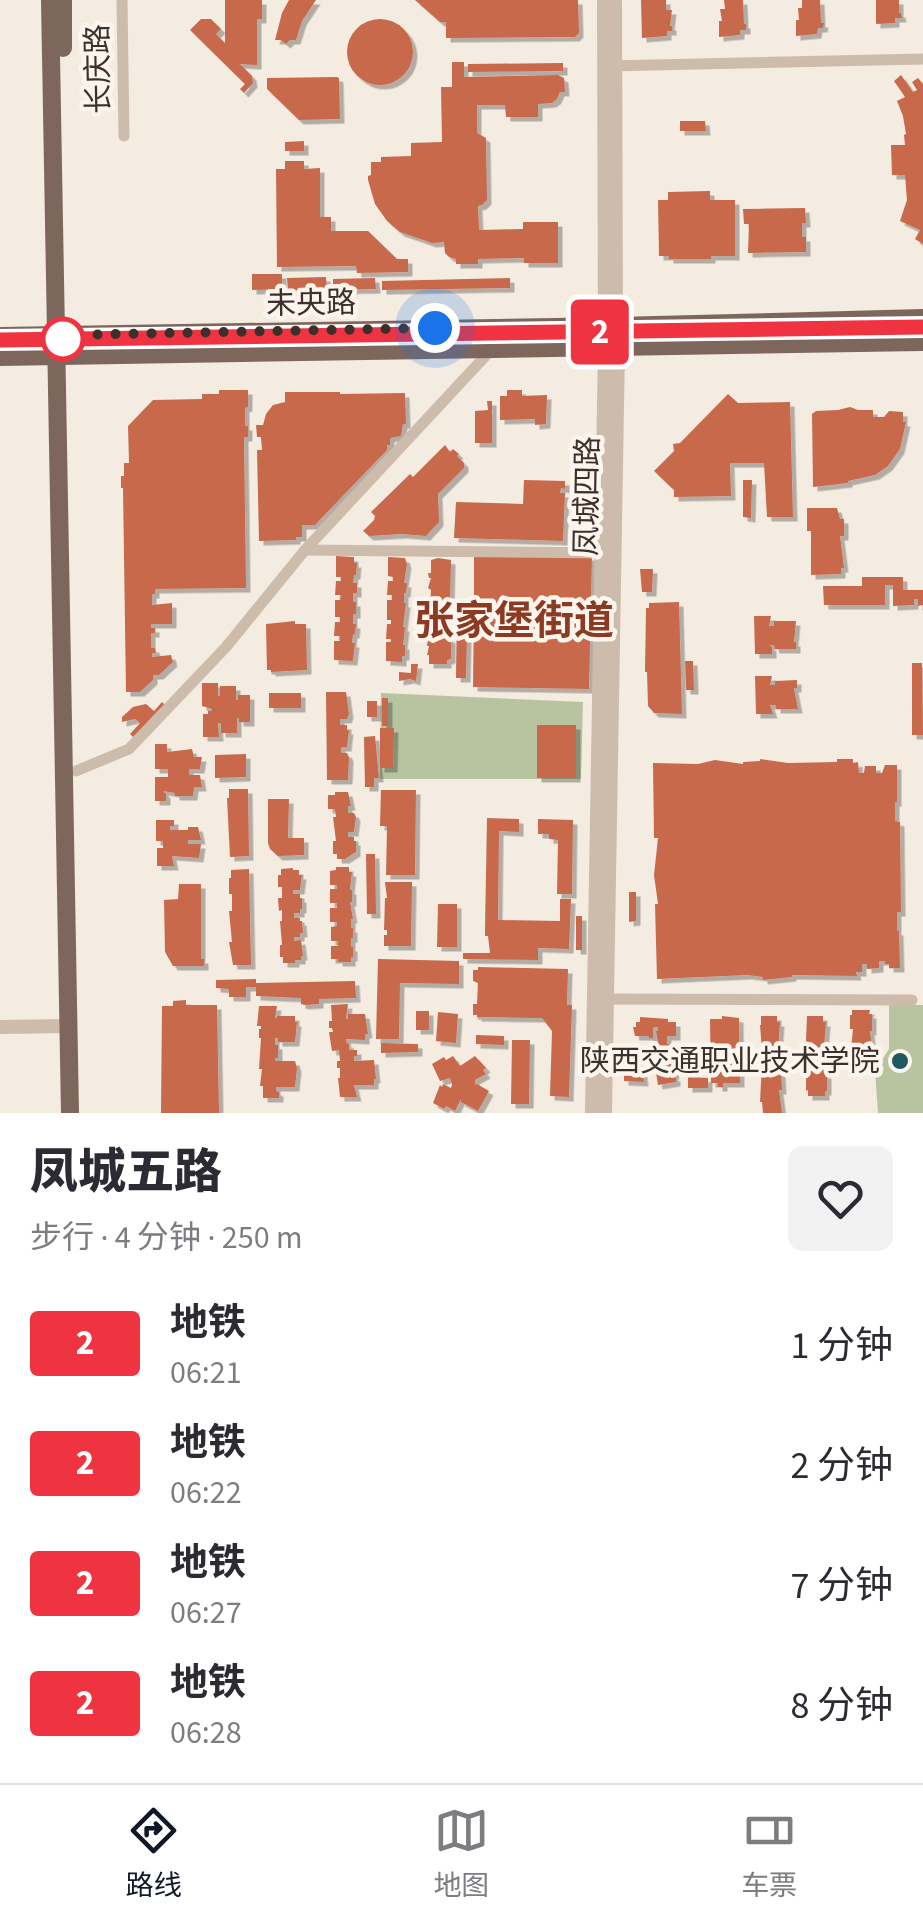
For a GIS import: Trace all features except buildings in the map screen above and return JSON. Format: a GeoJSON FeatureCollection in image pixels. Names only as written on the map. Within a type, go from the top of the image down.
{"type":"FeatureCollection","features":[{"type":"Feature","properties":{"kind":"main road"},"geometry":{"type":"LineString","coordinates":[[50,0],[76,772],[80,1113]]}},
{"type":"Feature","properties":{"kind":"main road"},"geometry":{"type":"LineString","coordinates":[[62,335],[63,0]]}},
{"type":"Feature","properties":{"kind":"main road","name":"未央路"},"geometry":{"type":"LineString","coordinates":[[0,336],[923,318]]}},
{"type":"Feature","properties":{"kind":"main road","name":"未央路"},"geometry":{"type":"LineString","coordinates":[[0,358],[923,342]]}},
{"type":"Feature","properties":{"kind":"main road"},"geometry":{"type":"LineString","coordinates":[[63,357],[70,1113]]}},
{"type":"Feature","properties":{"kind":"street","name":"长庆路"},"geometry":{"type":"LineString","coordinates":[[122,0],[124,136]]}},
{"type":"Feature","properties":{"kind":"street","name":"凤城四路"},"geometry":{"type":"LineString","coordinates":[[604,0],[611,66]]}},
{"type":"Feature","properties":{"kind":"street","name":"凤城四路"},"geometry":{"type":"LineString","coordinates":[[605,1113],[601,999],[612,347],[611,66],[615,0]]}},
{"type":"Feature","properties":{"kind":"street"},"geometry":{"type":"LineString","coordinates":[[611,66],[923,60]]}},
{"type":"Feature","properties":{"kind":"street"},"geometry":{"type":"LineString","coordinates":[[76,772],[129,748],[226,647],[305,550],[491,350]]}},
{"type":"Feature","properties":{"kind":"street"},"geometry":{"type":"LineString","coordinates":[[305,550],[607,553]]}},
{"type":"Feature","properties":{"kind":"street","name":"凤城四路"},"geometry":{"type":"LineString","coordinates":[[592,1113],[601,999]]}},
{"type":"Feature","properties":{"kind":"street"},"geometry":{"type":"LineString","coordinates":[[601,999],[912,1000]]}},
{"type":"Feature","properties":{"kind":"street"},"geometry":{"type":"LineString","coordinates":[[0,1027],[68,1026]]}},
{"type":"Feature","properties":{"kind":"green space"},"geometry":{"type":"Polygon","coordinates":[[[381,693],[583,702],[581,779],[380,779],[381,693]]]}},
{"type":"Feature","properties":{"kind":"green space","name":"陕西交通职业技术学院"},"geometry":{"type":"Polygon","coordinates":[[[889,1005],[923,1005],[923,1113],[878,1113],[875,1071],[889,1049],[889,1005]]]}},
{"type":"Feature","properties":{"kind":"metro line","name":"2"},"geometry":{"type":"LineString","coordinates":[[0,340],[923,327]]}},
{"type":"Feature","properties":{"kind":"place","name":"陕西交通职业技术学院"},"geometry":{"type":"Point","coordinates":[900,1061]}},
{"type":"Feature","properties":{"kind":"district","name":"张家堡街道"},"geometry":{"type":"Point","coordinates":[514,620]}},
{"type":"Feature","properties":{"kind":"route"},"geometry":{"type":"LineString","coordinates":[[63,339],[68,335],[435,328]]}}]}
